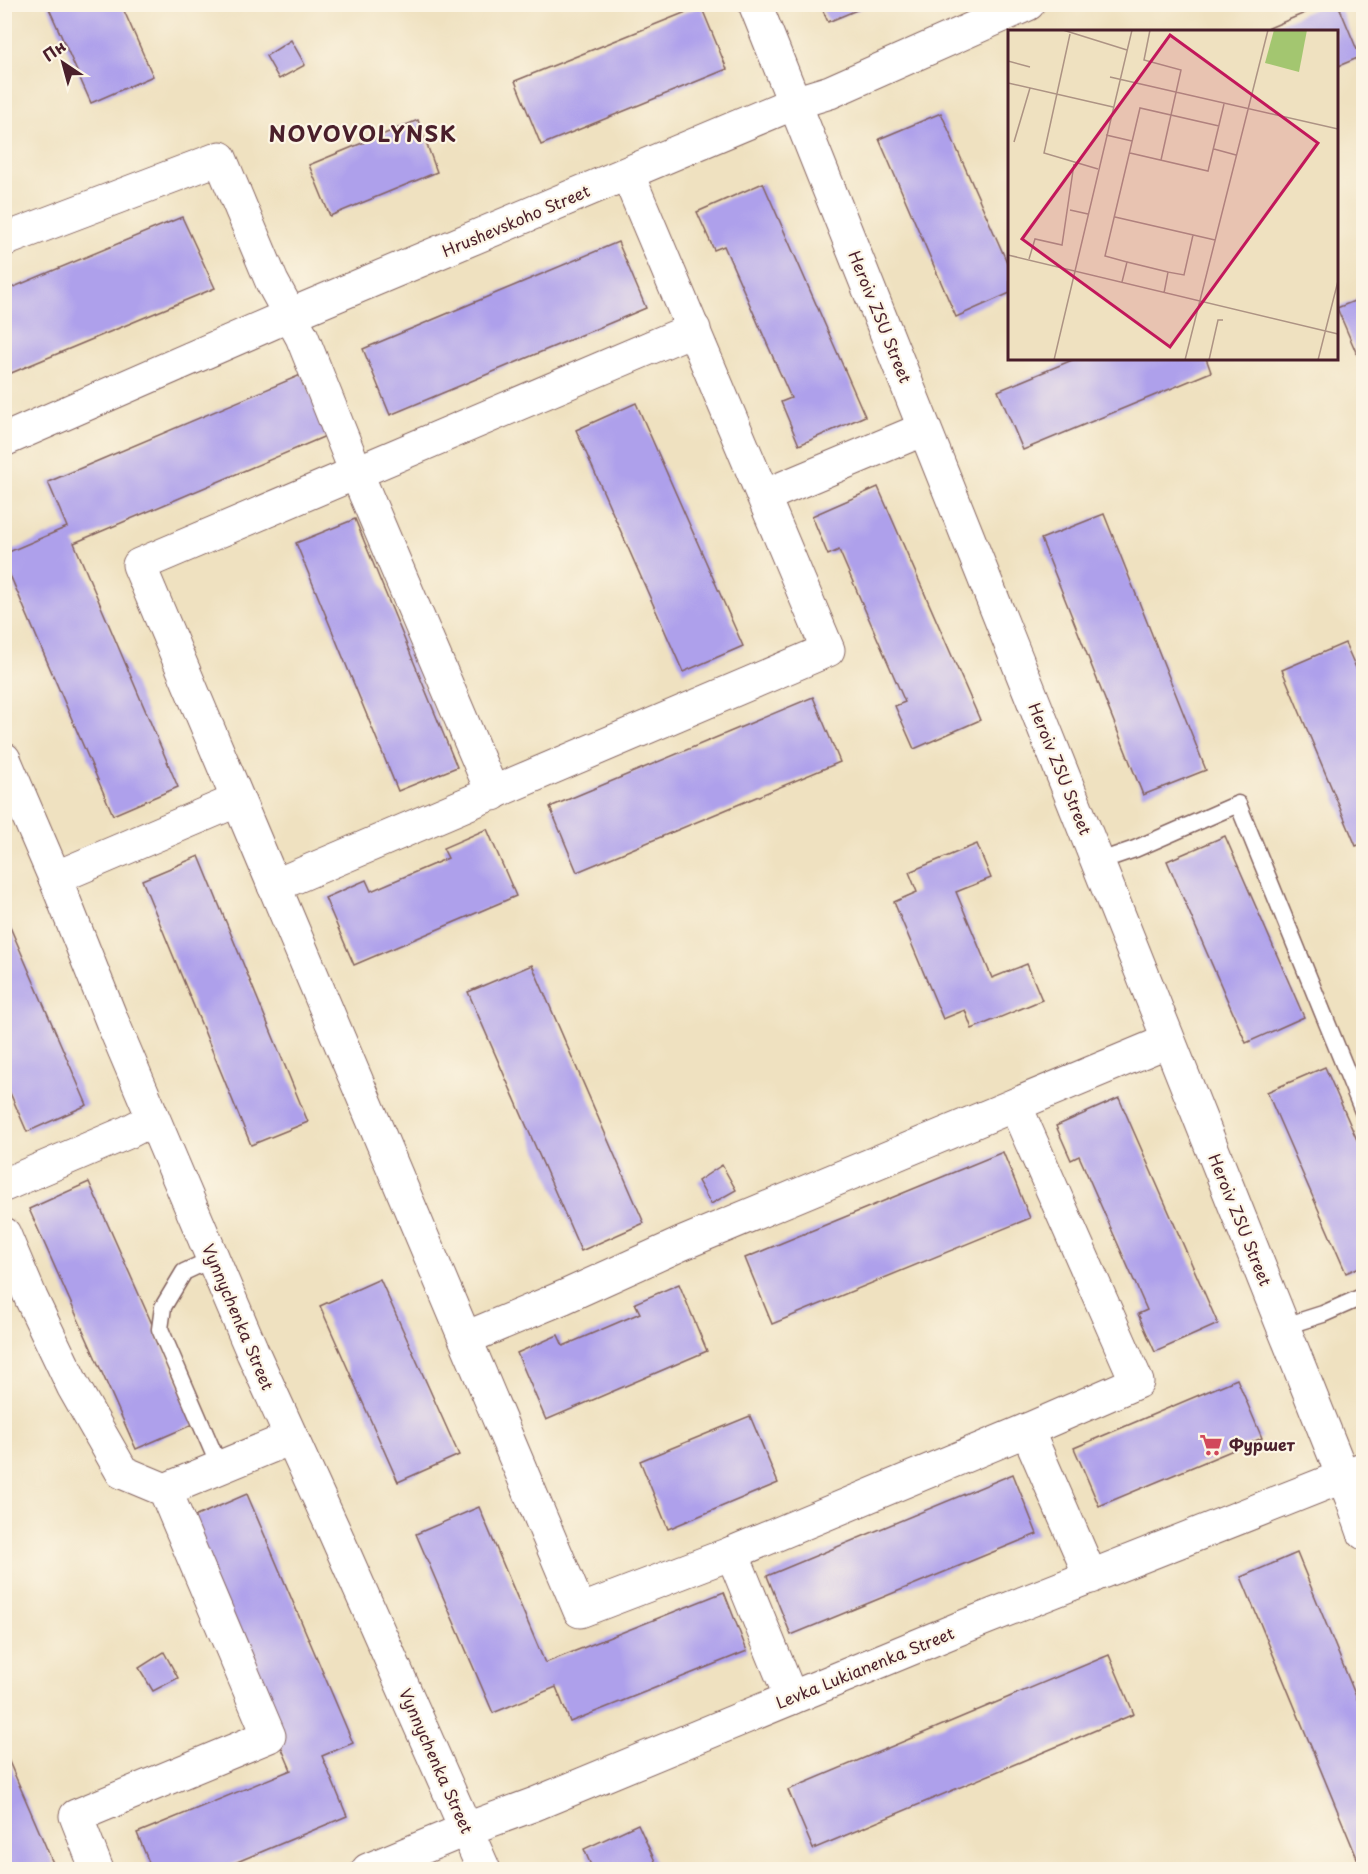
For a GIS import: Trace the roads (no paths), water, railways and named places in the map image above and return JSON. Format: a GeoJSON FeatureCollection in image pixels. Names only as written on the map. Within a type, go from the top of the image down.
{"type":"FeatureCollection","features":[{"type":"Feature","properties":{"kind":"street","name":"Heroiv ZSU Street"},"geometry":{"type":"LineString","coordinates":[[755,4],[1282,1327],[1353,1472],[1364,1533]]}},
{"type":"Feature","properties":{"kind":"street","name":"Hrushevskoho Street"},"geometry":{"type":"LineString","coordinates":[[4,440],[290,315],[628,175],[794,103],[830,92],[1028,4]]}},
{"type":"Feature","properties":{"kind":"street"},"geometry":{"type":"LineString","coordinates":[[4,240],[220,158],[272,282],[302,337],[356,472],[493,794]]}},
{"type":"Feature","properties":{"kind":"street"},"geometry":{"type":"LineString","coordinates":[[274,886],[828,650],[628,175]]}},
{"type":"Feature","properties":{"kind":"street"},"geometry":{"type":"LineString","coordinates":[[694,329],[139,565],[580,1611],[732,1553],[1137,1382],[1015,1105]]}},
{"type":"Feature","properties":{"kind":"street"},"geometry":{"type":"LineString","coordinates":[[764,496],[924,429]]}},
{"type":"Feature","properties":{"kind":"street","name":"Vynnychenka Street"},"geometry":{"type":"LineString","coordinates":[[4,759],[55,878],[111,1021],[212,1259],[484,1869]]}},
{"type":"Feature","properties":{"kind":"street"},"geometry":{"type":"LineString","coordinates":[[55,878],[238,800]]}},
{"type":"Feature","properties":{"kind":"street"},"geometry":{"type":"LineString","coordinates":[[466,1338],[681,1244],[1168,1041]]}},
{"type":"Feature","properties":{"kind":"street"},"geometry":{"type":"LineString","coordinates":[[4,1185],[153,1119]]}},
{"type":"Feature","properties":{"kind":"street"},"geometry":{"type":"LineString","coordinates":[[4,1234],[73,1386],[122,1472],[165,1490],[291,1438]]}},
{"type":"Feature","properties":{"kind":"street"},"geometry":{"type":"LineString","coordinates":[[1027,1430],[1091,1577]]}},
{"type":"Feature","properties":{"kind":"street","name":"Levka Lukianenka Street"},"geometry":{"type":"LineString","coordinates":[[368,1869],[535,1804],[791,1698],[1353,1472]]}},
{"type":"Feature","properties":{"kind":"street"},"geometry":{"type":"LineString","coordinates":[[97,1869],[76,1816],[268,1736],[165,1490]]}},
{"type":"Feature","properties":{"kind":"street"},"geometry":{"type":"LineString","coordinates":[[732,1553],[791,1698]]}},
{"type":"Feature","properties":{"kind":"lane"},"geometry":{"type":"LineString","coordinates":[[1097,862],[1135,849],[1238,804],[1364,1114]]}},
{"type":"Feature","properties":{"kind":"lane"},"geometry":{"type":"LineString","coordinates":[[212,1259],[184,1272],[163,1306],[160,1329],[220,1468]]}},
{"type":"Feature","properties":{"kind":"lane"},"geometry":{"type":"LineString","coordinates":[[1282,1327],[1323,1314],[1364,1296]]}},
{"type":"Feature","properties":{"kind":"place","name":"Фуршет"},"geometry":{"type":"Point","coordinates":[1211,1445]}},
{"type":"Feature","properties":{"kind":"district","name":"NOVOVOLYNSK"},"geometry":{"type":"Point","coordinates":[363,134]}}]}
